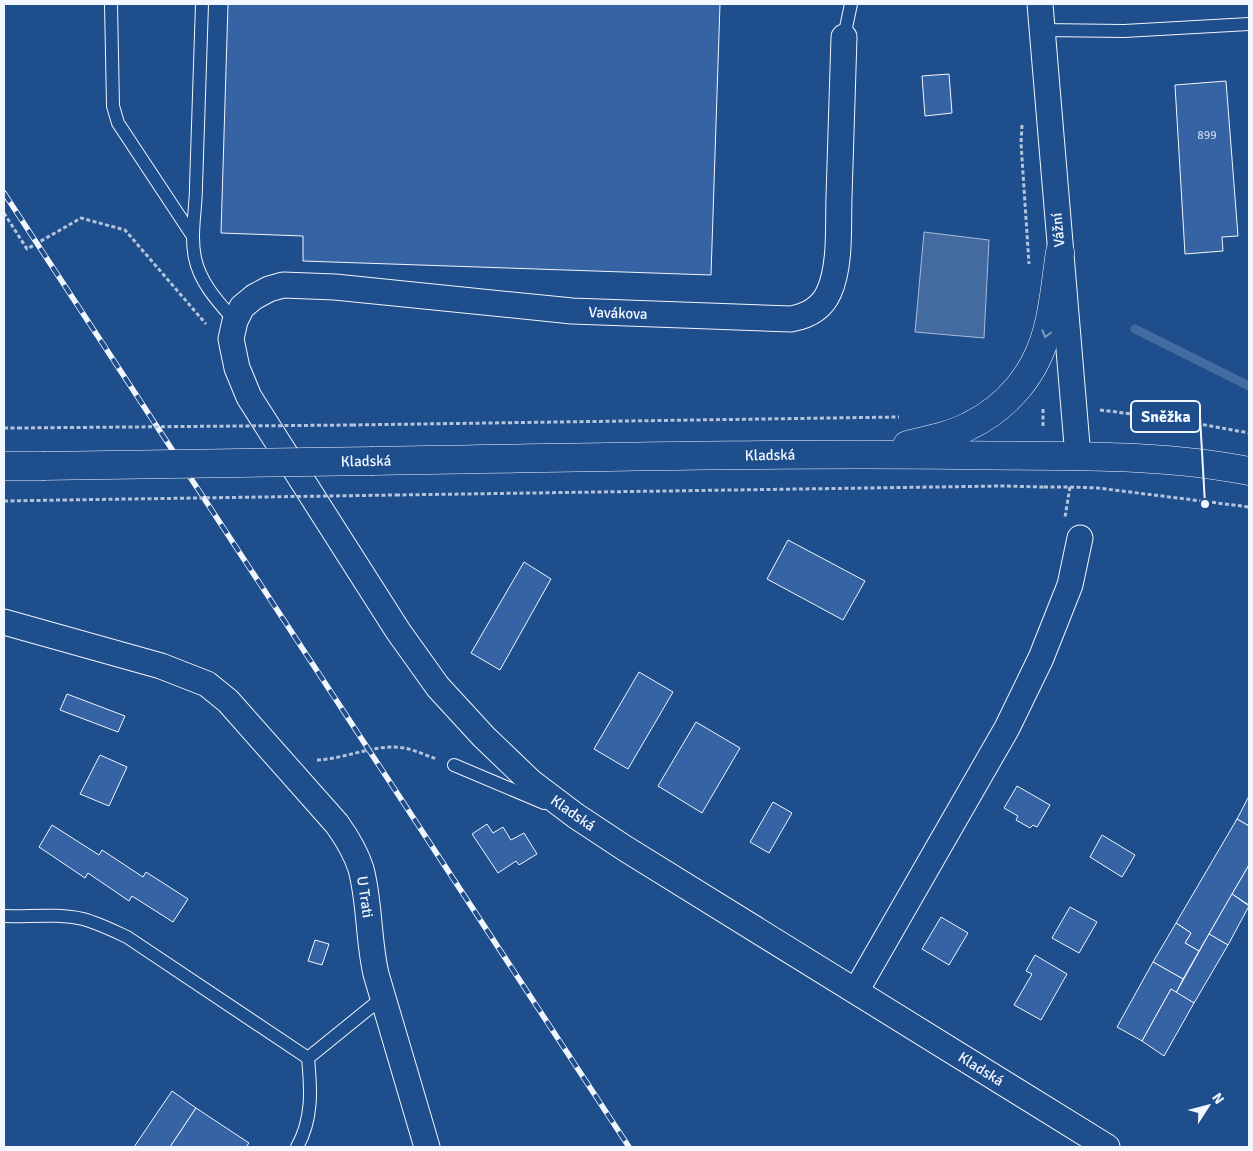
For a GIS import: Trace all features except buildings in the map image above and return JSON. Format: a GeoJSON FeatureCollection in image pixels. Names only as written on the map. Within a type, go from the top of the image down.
{"type":"FeatureCollection","features":[{"type":"Feature","properties":{"kind":"main road"},"geometry":{"type":"LineString","coordinates":[[867,454],[945,436],[968,426],[994,410],[1020,387],[1035,364],[1046,336],[1060,252]]}},
{"type":"Feature","properties":{"kind":"main road","name":"Kladská"},"geometry":{"type":"LineString","coordinates":[[4,466],[867,454],[1160,459],[1249,471]]}},
{"type":"Feature","properties":{"kind":"street","name":"Vážní"},"geometry":{"type":"LineString","coordinates":[[1040,4],[1078,457]]}},
{"type":"Feature","properties":{"kind":"street","name":"Vavákova"},"geometry":{"type":"LineString","coordinates":[[249,396],[237,368],[231,339],[235,321],[242,307],[254,297],[269,289],[284,285],[335,287],[572,311],[791,319],[805,316],[820,306],[829,293],[834,276],[838,238],[844,37]]}},
{"type":"Feature","properties":{"kind":"street","name":"Kladská"},"geometry":{"type":"LineString","coordinates":[[249,396],[398,631],[438,687],[484,737],[531,782],[576,816],[1107,1147]]}},
{"type":"Feature","properties":{"kind":"street"},"geometry":{"type":"LineString","coordinates":[[856,990],[1006,728],[1041,658],[1070,585],[1080,538]]}},
{"type":"Feature","properties":{"kind":"street","name":"U Trati"},"geometry":{"type":"LineString","coordinates":[[4,622],[161,666],[207,684],[217,692],[337,824],[347,837],[361,869],[366,892],[371,953],[382,998],[427,1147]]}},
{"type":"Feature","properties":{"kind":"lane"},"geometry":{"type":"LineString","coordinates":[[111,4],[113,106],[118,123],[192,235]]}},
{"type":"Feature","properties":{"kind":"lane"},"geometry":{"type":"LineString","coordinates":[[202,4],[196,195],[192,235],[195,259],[203,280],[217,302],[235,321]]}},
{"type":"Feature","properties":{"kind":"lane"},"geometry":{"type":"LineString","coordinates":[[844,37],[851,4]]}},
{"type":"Feature","properties":{"kind":"lane"},"geometry":{"type":"LineString","coordinates":[[1042,30],[1124,31],[1249,24]]}},
{"type":"Feature","properties":{"kind":"lane"},"geometry":{"type":"LineString","coordinates":[[454,765],[576,816]]}},
{"type":"Feature","properties":{"kind":"lane"},"geometry":{"type":"LineString","coordinates":[[4,916],[63,917],[82,919],[106,926],[127,937],[308,1058]]}},
{"type":"Feature","properties":{"kind":"lane"},"geometry":{"type":"LineString","coordinates":[[308,1058],[382,998]]}},
{"type":"Feature","properties":{"kind":"lane"},"geometry":{"type":"LineString","coordinates":[[297,1147],[306,1127],[309,1109],[311,1089],[308,1058]]}},
{"type":"Feature","properties":{"kind":"path"},"geometry":{"type":"LineString","coordinates":[[1022,123],[1021,143],[1029,269]]}},
{"type":"Feature","properties":{"kind":"path"},"geometry":{"type":"LineString","coordinates":[[4,213],[27,248],[82,218],[125,230],[235,357]]}},
{"type":"Feature","properties":{"kind":"path"},"geometry":{"type":"LineString","coordinates":[[1020,387],[1043,410],[1111,411],[1249,433]]}},
{"type":"Feature","properties":{"kind":"path"},"geometry":{"type":"LineString","coordinates":[[4,428],[908,417]]}},
{"type":"Feature","properties":{"kind":"path"},"geometry":{"type":"LineString","coordinates":[[1043,456],[1044,487]]}},
{"type":"Feature","properties":{"kind":"path"},"geometry":{"type":"LineString","coordinates":[[4,501],[962,486],[1098,488],[1249,507]]}},
{"type":"Feature","properties":{"kind":"path"},"geometry":{"type":"LineString","coordinates":[[1070,487],[1063,532],[1080,538]]}},
{"type":"Feature","properties":{"kind":"path"},"geometry":{"type":"LineString","coordinates":[[281,761],[331,760],[385,748],[404,748],[454,765]]}},
{"type":"Feature","properties":{"kind":"water"},"geometry":{"type":"Polygon","coordinates":[[[924,232],[989,240],[984,338],[915,332],[924,232]]]}},
{"type":"Feature","properties":{"kind":"waterway"},"geometry":{"type":"LineString","coordinates":[[1135,329],[1249,386]]}},
{"type":"Feature","properties":{"kind":"railway"},"geometry":{"type":"LineString","coordinates":[[4,193],[629,1147]]}},
{"type":"Feature","properties":{"kind":"place","name":"Sněžka"},"geometry":{"type":"Point","coordinates":[1205,504]}}]}
